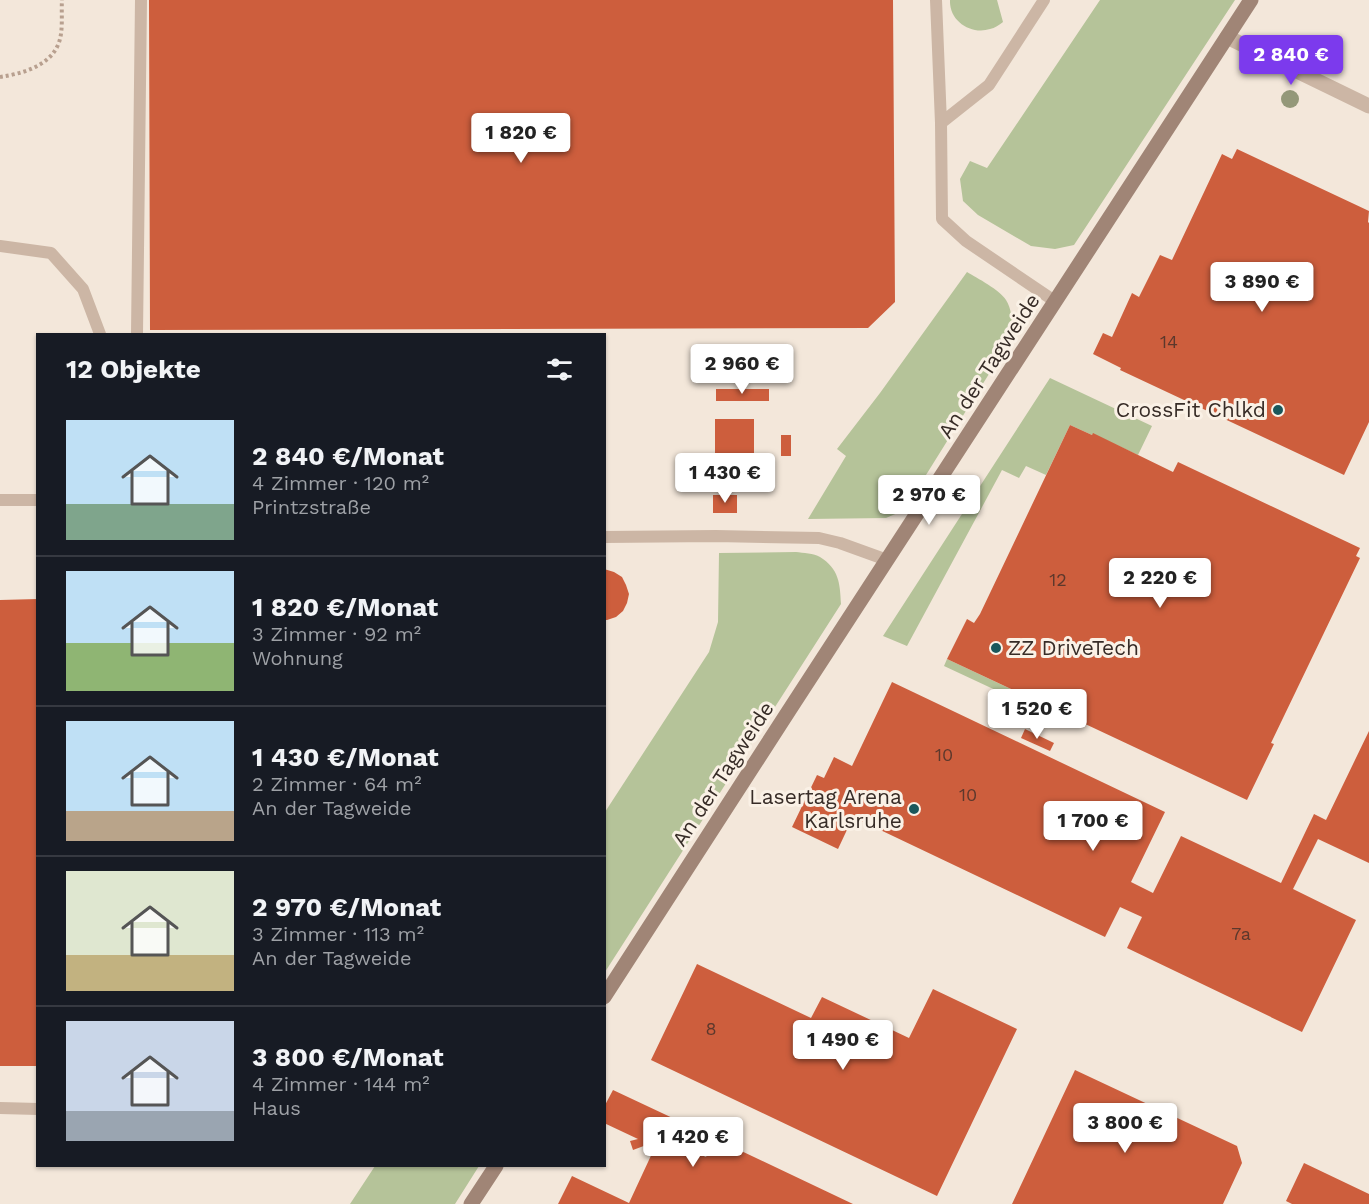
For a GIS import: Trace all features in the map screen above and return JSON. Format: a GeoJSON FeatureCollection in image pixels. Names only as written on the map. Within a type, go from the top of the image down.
{"type":"FeatureCollection","features":[{"type":"Feature","properties":{"kind":"main road","name":"An der Tagweide"},"geometry":{"type":"LineString","coordinates":[[606,994],[1251,0]]}},
{"type":"Feature","properties":{"kind":"main road"},"geometry":{"type":"LineString","coordinates":[[471,1204],[495,1167]]}},
{"type":"Feature","properties":{"kind":"street"},"geometry":{"type":"LineString","coordinates":[[1227,37],[1369,105]]}},
{"type":"Feature","properties":{"kind":"lane"},"geometry":{"type":"LineString","coordinates":[[137,333],[141,0]]}},
{"type":"Feature","properties":{"kind":"lane"},"geometry":{"type":"LineString","coordinates":[[936,0],[942,219],[966,241],[1056,302]]}},
{"type":"Feature","properties":{"kind":"lane"},"geometry":{"type":"LineString","coordinates":[[941,123],[989,85],[1044,0]]}},
{"type":"Feature","properties":{"kind":"lane"},"geometry":{"type":"LineString","coordinates":[[0,246],[51,253],[83,289],[100,333]]}},
{"type":"Feature","properties":{"kind":"lane"},"geometry":{"type":"LineString","coordinates":[[0,500],[36,500]]}},
{"type":"Feature","properties":{"kind":"lane"},"geometry":{"type":"LineString","coordinates":[[606,537],[819,538],[887,560]]}},
{"type":"Feature","properties":{"kind":"lane"},"geometry":{"type":"LineString","coordinates":[[0,1108],[36,1109]]}},
{"type":"Feature","properties":{"kind":"path"},"geometry":{"type":"LineString","coordinates":[[0,77],[33,68],[49,58],[58,46],[62,0]]}},
{"type":"Feature","properties":{"kind":"green space"},"geometry":{"type":"Polygon","coordinates":[[[950,0],[997,0],[1003,22],[994,28],[983,30],[969,28],[957,20],[950,0]]]}},
{"type":"Feature","properties":{"kind":"green space"},"geometry":{"type":"Polygon","coordinates":[[[1100,0],[1235,0],[1074,245],[1055,249],[1031,246],[978,215],[963,201],[960,179],[970,161],[987,168],[1100,0]]]}},
{"type":"Feature","properties":{"kind":"green space"},"geometry":{"type":"Polygon","coordinates":[[[967,272],[994,288],[1006,300],[1011,313],[1012,337],[921,483],[900,512],[886,518],[808,519],[846,456],[837,449],[967,272]]]}},
{"type":"Feature","properties":{"kind":"green space"},"geometry":{"type":"Polygon","coordinates":[[[1050,378],[1152,426],[1138,455],[1070,425],[1046,475],[1026,466],[1019,478],[1002,470],[907,646],[883,636],[1050,378]]]}},
{"type":"Feature","properties":{"kind":"green space"},"geometry":{"type":"Polygon","coordinates":[[[796,552],[818,556],[835,572],[839,583],[841,604],[606,970],[606,810],[709,652],[718,622],[719,553],[796,552]]]}},
{"type":"Feature","properties":{"kind":"green space"},"geometry":{"type":"Polygon","coordinates":[[[947,659],[1013,690],[1004,694],[944,666],[947,659]]]}},
{"type":"Feature","properties":{"kind":"green space"},"geometry":{"type":"Polygon","coordinates":[[[374,1167],[478,1167],[455,1204],[350,1204],[374,1167]]]}},
{"type":"Feature","properties":{"kind":"building"},"geometry":{"type":"Polygon","coordinates":[[[149,0],[893,0],[895,302],[868,328],[150,330],[149,0]]]}},
{"type":"Feature","properties":{"kind":"building"},"geometry":{"type":"Polygon","coordinates":[[[1237,149],[1369,211],[1369,422],[1344,475],[1120,370],[1121,368],[1093,354],[1103,333],[1112,337],[1132,293],[1139,297],[1160,255],[1172,260],[1222,154],[1232,159],[1237,149]]]}},
{"type":"Feature","properties":{"kind":"building"},"geometry":{"type":"Polygon","coordinates":[[[716,389],[769,389],[769,401],[716,401],[716,389]]]}},
{"type":"Feature","properties":{"kind":"building"},"geometry":{"type":"Polygon","coordinates":[[[715,419],[754,419],[754,454],[715,454],[715,419]]]}},
{"type":"Feature","properties":{"kind":"building"},"geometry":{"type":"Polygon","coordinates":[[[1070,425],[1092,435],[1093,433],[1173,472],[1178,462],[1360,548],[1356,556],[1360,558],[1271,743],[1274,744],[1247,800],[947,659],[967,619],[974,623],[980,614],[1070,425]]]}},
{"type":"Feature","properties":{"kind":"building"},"geometry":{"type":"Polygon","coordinates":[[[781,435],[791,435],[791,456],[781,456],[781,435]]]}},
{"type":"Feature","properties":{"kind":"building"},"geometry":{"type":"Polygon","coordinates":[[[713,495],[737,495],[737,513],[713,513],[713,495]]]}},
{"type":"Feature","properties":{"kind":"building"},"geometry":{"type":"Polygon","coordinates":[[[606,570],[622,577],[629,594],[623,611],[607,620],[606,570]]]}},
{"type":"Feature","properties":{"kind":"building"},"geometry":{"type":"Polygon","coordinates":[[[36,599],[36,1066],[0,1066],[0,600],[36,599]]]}},
{"type":"Feature","properties":{"kind":"building"},"geometry":{"type":"Polygon","coordinates":[[[892,682],[1165,812],[1131,882],[1153,893],[1181,836],[1281,883],[1314,814],[1326,820],[1369,731],[1369,863],[1318,839],[1293,889],[1356,920],[1302,1032],[1127,948],[1142,917],[1120,907],[1105,937],[853,817],[838,849],[792,827],[817,775],[824,778],[834,757],[852,766],[892,682]]]}},
{"type":"Feature","properties":{"kind":"building"},"geometry":{"type":"Polygon","coordinates":[[[1025,729],[1054,743],[1050,751],[1021,738],[1025,729]]]}},
{"type":"Feature","properties":{"kind":"building"},"geometry":{"type":"Polygon","coordinates":[[[697,964],[811,1018],[822,997],[909,1038],[933,989],[1017,1029],[937,1196],[651,1060],[697,964]]]}},
{"type":"Feature","properties":{"kind":"building"},"geometry":{"type":"Polygon","coordinates":[[[1075,1070],[1237,1146],[1242,1163],[1223,1204],[1012,1204],[1075,1070]]]}},
{"type":"Feature","properties":{"kind":"building"},"geometry":{"type":"Polygon","coordinates":[[[613,1090],[696,1129],[687,1149],[706,1157],[716,1139],[853,1204],[558,1204],[572,1176],[629,1203],[655,1147],[649,1144],[633,1150],[630,1141],[638,1139],[606,1124],[606,1103],[613,1090]]]}},
{"type":"Feature","properties":{"kind":"building"},"geometry":{"type":"Polygon","coordinates":[[[1304,1163],[1369,1194],[1369,1204],[1292,1204],[1286,1201],[1304,1163]]]}},
{"type":"Feature","properties":{"kind":"place","name":"CrossFit Chlkd"},"geometry":{"type":"Point","coordinates":[1278,410]}},
{"type":"Feature","properties":{"kind":"place","name":"ZZ DriveTech"},"geometry":{"type":"Point","coordinates":[996,648]}},
{"type":"Feature","properties":{"kind":"place","name":"Lasertag Arena Karlsruhe"},"geometry":{"type":"Point","coordinates":[914,809]}}]}
